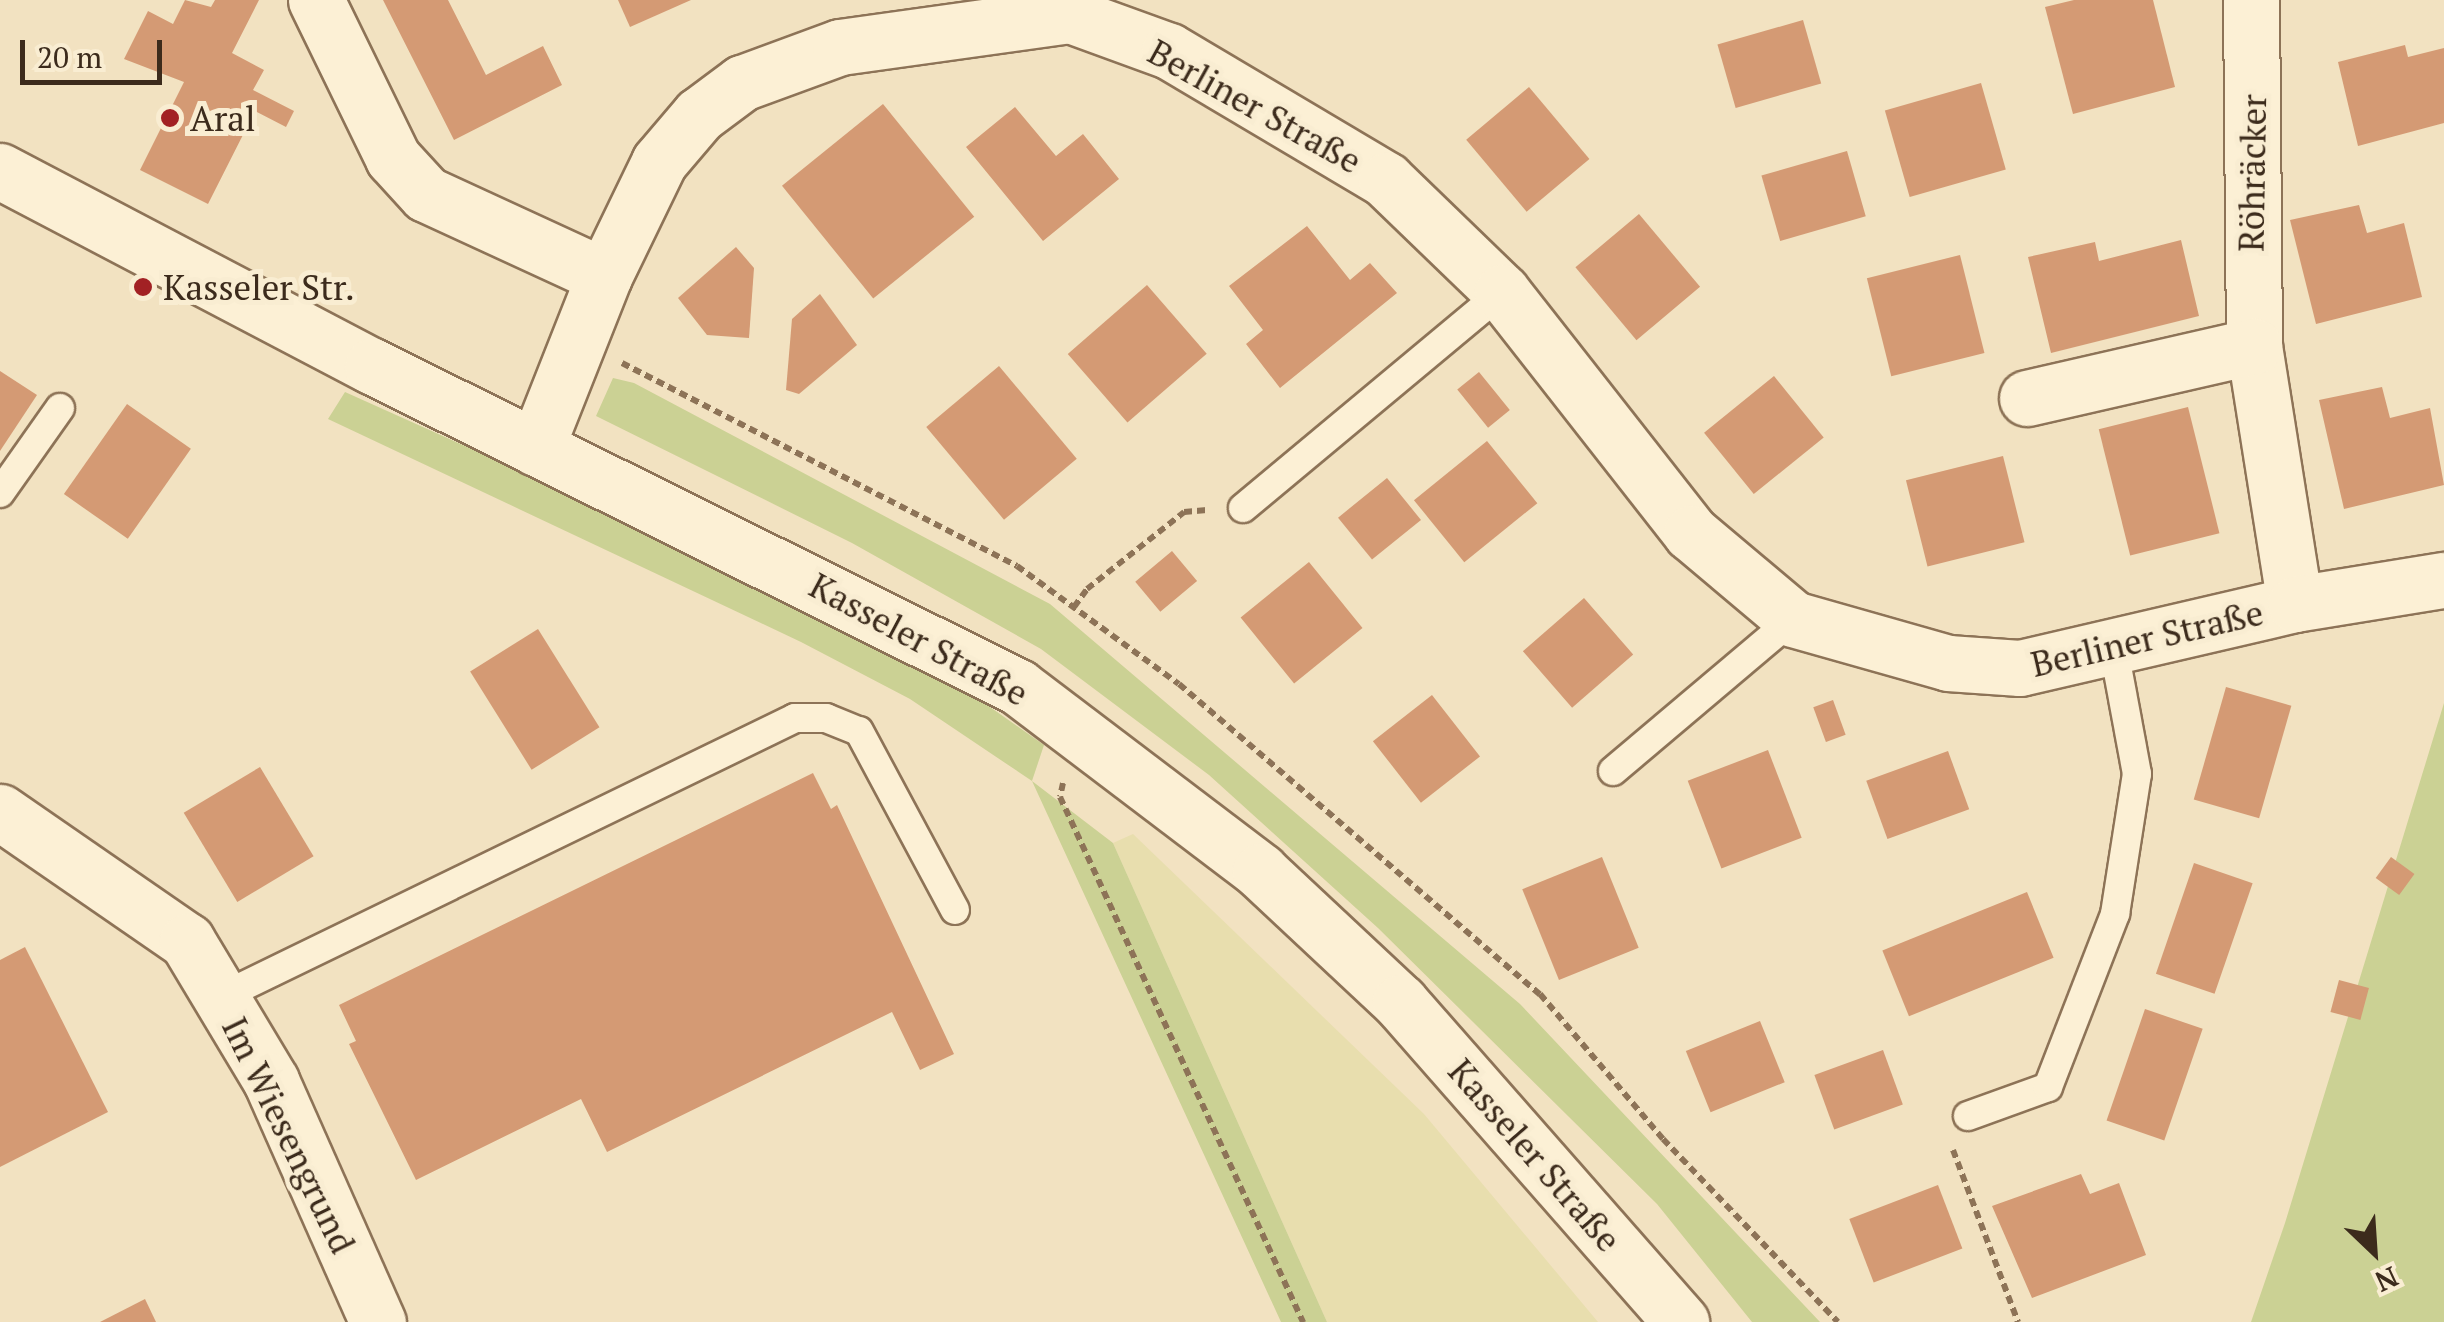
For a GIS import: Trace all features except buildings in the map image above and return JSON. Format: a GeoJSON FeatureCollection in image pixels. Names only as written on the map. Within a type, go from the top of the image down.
{"type":"FeatureCollection","features":[{"type":"Feature","properties":{"kind":"street"},"geometry":{"type":"LineString","coordinates":[[316,0],[393,158],[426,194],[604,276]]}},
{"type":"Feature","properties":{"kind":"street","name":"Röhräcker"},"geometry":{"type":"LineString","coordinates":[[2251,0],[2254,346],[2295,604]]}},
{"type":"Feature","properties":{"kind":"street","name":"Berliner Straße"},"geometry":{"type":"LineString","coordinates":[[536,448],[604,276],[659,162],[700,115],[742,83],[840,47],[1069,8],[1169,52],[1386,180],[1502,292],[1691,533],[1793,620],[1948,663],[2020,668],[2114,650],[2295,604],[2444,580]]}},
{"type":"Feature","properties":{"kind":"street","name":"Kasseler Straße"},"geometry":{"type":"LineString","coordinates":[[0,170],[536,448],[1018,687],[1260,870],[1400,1002],[1681,1322]]}},
{"type":"Feature","properties":{"kind":"street"},"geometry":{"type":"LineString","coordinates":[[2027,398],[2254,346]]}},
{"type":"Feature","properties":{"kind":"street","name":"Im Wiesengrund"},"geometry":{"type":"LineString","coordinates":[[0,812],[187,941],[271,1081],[378,1322]]}},
{"type":"Feature","properties":{"kind":"lane"},"geometry":{"type":"LineString","coordinates":[[1243,508],[1502,292]]}},
{"type":"Feature","properties":{"kind":"lane"},"geometry":{"type":"LineString","coordinates":[[0,493],[60,408]]}},
{"type":"Feature","properties":{"kind":"lane"},"geometry":{"type":"LineString","coordinates":[[1614,771],[1793,620]]}},
{"type":"Feature","properties":{"kind":"lane"},"geometry":{"type":"LineString","coordinates":[[1968,1116],[2048,1087],[2115,914],[2137,774],[2114,650]]}},
{"type":"Feature","properties":{"kind":"lane"},"geometry":{"type":"LineString","coordinates":[[221,997],[794,718],[826,718],[859,731],[955,910]]}},
{"type":"Feature","properties":{"kind":"path"},"geometry":{"type":"LineString","coordinates":[[580,341],[1017,566],[1179,684],[1540,994],[1663,1140],[1838,1322]]}},
{"type":"Feature","properties":{"kind":"path"},"geometry":{"type":"LineString","coordinates":[[1074,608],[1087,589],[1184,512],[1243,508]]}},
{"type":"Feature","properties":{"kind":"path"},"geometry":{"type":"LineString","coordinates":[[1075,728],[1060,797],[1304,1322]]}},
{"type":"Feature","properties":{"kind":"path"},"geometry":{"type":"LineString","coordinates":[[1968,1116],[1953,1150],[2018,1322]]}},
{"type":"Feature","properties":{"kind":"shaded area"},"geometry":{"type":"Polygon","coordinates":[[[1133,834],[1424,1114],[1598,1322],[1327,1322],[1113,843],[1133,834]]]}},
{"type":"Feature","properties":{"kind":"green space"},"geometry":{"type":"Polygon","coordinates":[[[613,378],[634,383],[1050,604],[1520,1004],[1820,1322],[1752,1322],[1657,1204],[1378,928],[1209,775],[1041,649],[852,543],[596,416],[613,378]]]}},
{"type":"Feature","properties":{"kind":"green space"},"geometry":{"type":"Polygon","coordinates":[[[345,392],[583,499],[963,688],[1044,745],[1032,781],[910,699],[801,642],[328,419],[345,392]]]}},
{"type":"Feature","properties":{"kind":"green space"},"geometry":{"type":"Polygon","coordinates":[[[2444,703],[2444,1322],[2251,1322],[2285,1223],[2444,703]]]}},
{"type":"Feature","properties":{"kind":"green space"},"geometry":{"type":"Polygon","coordinates":[[[1032,781],[1113,843],[1327,1322],[1281,1322],[1032,781]]]}},
{"type":"Feature","properties":{"kind":"place","name":"Aral"},"geometry":{"type":"Point","coordinates":[170,118]}},
{"type":"Feature","properties":{"kind":"place","name":"Kasseler Str."},"geometry":{"type":"Point","coordinates":[143,287]}}]}
